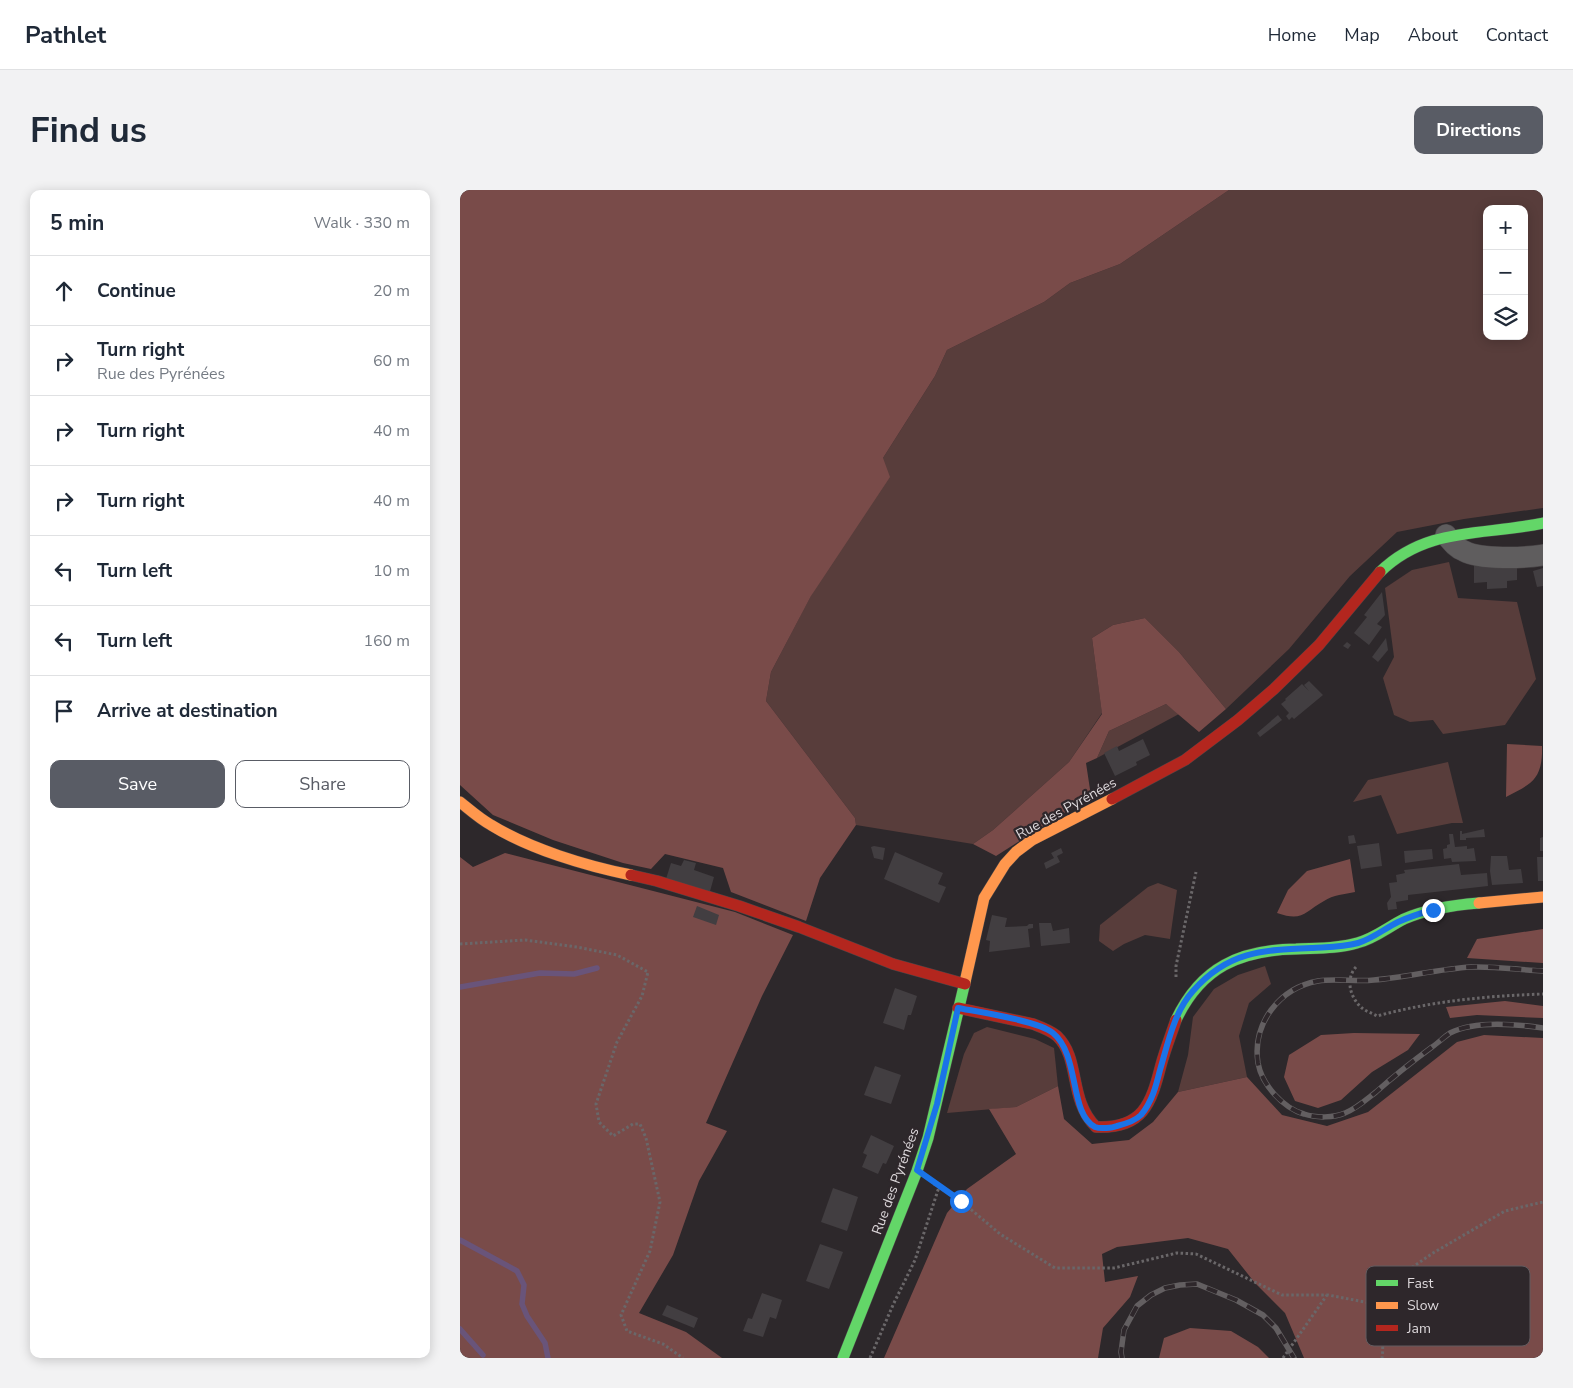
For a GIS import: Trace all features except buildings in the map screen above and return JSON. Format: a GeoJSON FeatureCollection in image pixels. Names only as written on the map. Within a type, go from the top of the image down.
{"type":"FeatureCollection","features":[{"type":"Feature","properties":{"kind":"street","name":"Rue des Pyrénées"},"geometry":{"type":"LineString","coordinates":[[844,1358],[917,1170],[937,1104],[984,898],[1004,864],[1023,847],[1073,818],[1160,775],[1209,744],[1259,702],[1309,655],[1333,630],[1371,580],[1386,565],[1420,545],[1446,535],[1543,523]]}},
{"type":"Feature","properties":{"kind":"street"},"geometry":{"type":"LineString","coordinates":[[1446,535],[1453,544],[1464,552],[1478,555],[1511,558],[1543,554]]}},
{"type":"Feature","properties":{"kind":"street"},"geometry":{"type":"LineString","coordinates":[[460,802],[490,825],[531,845],[605,870],[657,880],[739,906],[893,964],[965,984]]}},
{"type":"Feature","properties":{"kind":"street"},"geometry":{"type":"LineString","coordinates":[[958,1008],[1036,1025],[1052,1032],[1064,1045],[1070,1060],[1078,1099],[1084,1115],[1096,1127],[1112,1128],[1126,1124],[1140,1116],[1152,1097],[1170,1035],[1179,1013],[1191,993],[1221,966],[1243,956],[1261,951],[1341,947],[1360,943],[1397,923],[1433,910],[1543,897]]}},
{"type":"Feature","properties":{"kind":"path"},"geometry":{"type":"LineString","coordinates":[[1191,993],[1176,980],[1176,966],[1196,872]]}},
{"type":"Feature","properties":{"kind":"path"},"geometry":{"type":"LineString","coordinates":[[460,944],[525,940],[577,947],[617,955],[648,972],[642,996],[617,1042],[596,1104],[599,1122],[613,1136],[633,1124],[640,1124],[646,1138],[660,1202],[650,1251],[621,1315],[626,1331],[663,1344],[683,1358]]}},
{"type":"Feature","properties":{"kind":"path"},"geometry":{"type":"LineString","coordinates":[[1359,964],[1353,970],[1350,990],[1362,1009],[1377,1016],[1409,1007],[1483,996],[1543,994]]}},
{"type":"Feature","properties":{"kind":"path"},"geometry":{"type":"LineString","coordinates":[[917,1170],[961,1201],[1000,1234],[1055,1268],[1114,1268],[1177,1253],[1196,1254],[1282,1295],[1328,1295],[1366,1302]]}},
{"type":"Feature","properties":{"kind":"path"},"geometry":{"type":"LineString","coordinates":[[870,1358],[915,1260],[939,1187]]}},
{"type":"Feature","properties":{"kind":"path"},"geometry":{"type":"LineString","coordinates":[[1414,1266],[1505,1211],[1543,1202]]}},
{"type":"Feature","properties":{"kind":"path"},"geometry":{"type":"LineString","coordinates":[[1284,1358],[1328,1295]]}},
{"type":"Feature","properties":{"kind":"shaded area"},"geometry":{"type":"Polygon","coordinates":[[[460,190],[1229,190],[1120,264],[1070,283],[1044,302],[947,350],[935,376],[883,458],[890,477],[811,596],[771,672],[766,701],[855,818],[856,825],[820,878],[806,921],[731,892],[723,868],[665,854],[651,869],[623,863],[553,840],[493,815],[460,785],[460,190]]]}},
{"type":"Feature","properties":{"kind":"shaded area"},"geometry":{"type":"Polygon","coordinates":[[[1229,190],[1543,190],[1543,508],[1464,519],[1397,532],[1350,576],[1289,649],[1226,709],[1179,652],[1145,618],[1113,625],[1092,638],[1102,713],[1069,762],[993,830],[973,844],[856,825],[855,818],[766,701],[771,672],[883,458],[935,376],[947,350],[1044,302],[1070,283],[1120,264],[1229,190]]]}},
{"type":"Feature","properties":{"kind":"shaded area"},"geometry":{"type":"Polygon","coordinates":[[[1449,562],[1458,598],[1517,602],[1536,679],[1505,725],[1443,734],[1433,720],[1410,722],[1394,715],[1383,678],[1394,657],[1385,588],[1412,570],[1449,562]]]}},
{"type":"Feature","properties":{"kind":"shaded area"},"geometry":{"type":"Polygon","coordinates":[[[1145,618],[1179,652],[1226,709],[1199,732],[1166,704],[1109,731],[1097,758],[1086,763],[1091,796],[996,856],[973,844],[993,830],[1069,762],[1102,714],[1092,638],[1113,625],[1145,618]]]}},
{"type":"Feature","properties":{"kind":"shaded area"},"geometry":{"type":"Polygon","coordinates":[[[1166,704],[1179,714],[1097,758],[1109,731],[1166,704]]]}},
{"type":"Feature","properties":{"kind":"shaded area"},"geometry":{"type":"Polygon","coordinates":[[[1507,744],[1542,746],[1542,757],[1538,774],[1534,779],[1529,784],[1506,797],[1507,744]]]}},
{"type":"Feature","properties":{"kind":"shaded area"},"geometry":{"type":"Polygon","coordinates":[[[1448,762],[1463,823],[1452,823],[1397,834],[1381,795],[1353,802],[1368,780],[1448,762]]]}},
{"type":"Feature","properties":{"kind":"shaded area"},"geometry":{"type":"Polygon","coordinates":[[[505,853],[735,912],[793,935],[762,996],[706,1123],[727,1131],[699,1181],[673,1255],[639,1313],[686,1332],[722,1358],[460,1358],[460,857],[473,867],[505,853]]]}},
{"type":"Feature","properties":{"kind":"shaded area"},"geometry":{"type":"Polygon","coordinates":[[[1350,859],[1355,892],[1331,897],[1298,916],[1286,916],[1277,913],[1288,890],[1307,871],[1350,859]]]}},
{"type":"Feature","properties":{"kind":"shaded area"},"geometry":{"type":"Polygon","coordinates":[[[1158,883],[1177,890],[1170,939],[1145,935],[1113,951],[1099,941],[1100,925],[1148,887],[1158,883]]]}},
{"type":"Feature","properties":{"kind":"shaded area"},"geometry":{"type":"Polygon","coordinates":[[[1543,929],[1543,963],[1467,958],[1477,939],[1543,929]]]}},
{"type":"Feature","properties":{"kind":"shaded area"},"geometry":{"type":"Polygon","coordinates":[[[1265,966],[1271,984],[1249,1003],[1239,1036],[1247,1077],[1178,1092],[1188,1055],[1193,1017],[1214,989],[1238,975],[1265,966]]]}},
{"type":"Feature","properties":{"kind":"shaded area"},"geometry":{"type":"Polygon","coordinates":[[[1505,1001],[1543,1006],[1543,1018],[1477,1015],[1450,1018],[1446,1007],[1505,1001]]]}},
{"type":"Feature","properties":{"kind":"shaded area"},"geometry":{"type":"Polygon","coordinates":[[[987,1027],[1035,1039],[1054,1048],[1058,1086],[1016,1107],[947,1113],[964,1054],[974,1033],[987,1027]]]}},
{"type":"Feature","properties":{"kind":"shaded area"},"geometry":{"type":"Polygon","coordinates":[[[1354,1033],[1420,1034],[1408,1050],[1372,1072],[1341,1100],[1318,1108],[1295,1101],[1284,1077],[1289,1055],[1321,1035],[1354,1033]]]}},
{"type":"Feature","properties":{"kind":"shaded area"},"geometry":{"type":"Polygon","coordinates":[[[1484,1035],[1543,1038],[1543,1358],[1304,1358],[1285,1313],[1255,1283],[1228,1249],[1188,1238],[1117,1247],[1102,1254],[1105,1282],[1138,1276],[1130,1297],[1103,1328],[1098,1358],[884,1358],[947,1213],[967,1189],[1016,1154],[989,1109],[1016,1107],[1058,1086],[1064,1119],[1092,1144],[1129,1140],[1153,1122],[1178,1092],[1247,1077],[1282,1115],[1327,1126],[1368,1112],[1457,1042],[1484,1035]]]}},
{"type":"Feature","properties":{"kind":"shaded area"},"geometry":{"type":"Polygon","coordinates":[[[1190,1328],[1231,1331],[1258,1347],[1269,1358],[1159,1358],[1164,1338],[1190,1328]]]}},
{"type":"Feature","properties":{"kind":"waterway"},"geometry":{"type":"LineString","coordinates":[[460,987],[540,973],[574,974],[597,968]]}},
{"type":"Feature","properties":{"kind":"waterway"},"geometry":{"type":"LineString","coordinates":[[460,1240],[517,1271],[524,1285],[522,1304],[527,1316],[545,1343],[548,1358]]}},
{"type":"Feature","properties":{"kind":"waterway"},"geometry":{"type":"LineString","coordinates":[[460,1329],[483,1355]]}},
{"type":"Feature","properties":{"kind":"railway"},"geometry":{"type":"LineString","coordinates":[[1543,971],[1471,967],[1374,980],[1325,980],[1304,985],[1291,991],[1271,1010],[1259,1035],[1258,1063],[1264,1079],[1281,1101],[1296,1111],[1319,1117],[1330,1117],[1341,1115],[1357,1106],[1450,1033],[1471,1026],[1496,1024],[1543,1028]]}},
{"type":"Feature","properties":{"kind":"railway"},"geometry":{"type":"LineString","coordinates":[[1122,1358],[1124,1330],[1137,1306],[1151,1295],[1165,1288],[1197,1284],[1236,1300],[1263,1315],[1276,1328],[1294,1358]]}},
{"type":"Feature","properties":{"kind":"traffic: fast"},"geometry":{"type":"LineString","coordinates":[[1380,572],[1398,557],[1417,547],[1437,540],[1457,535],[1543,523]]}},
{"type":"Feature","properties":{"kind":"traffic: fast"},"geometry":{"type":"LineString","coordinates":[[1176,1020],[1197,987],[1224,965],[1240,958],[1276,950],[1349,945],[1369,939],[1404,919],[1431,910],[1479,903]]}},
{"type":"Feature","properties":{"kind":"traffic: fast"},"geometry":{"type":"LineString","coordinates":[[843,1358],[917,1171],[928,1138],[965,982]]}},
{"type":"Feature","properties":{"kind":"traffic: slow"},"geometry":{"type":"LineString","coordinates":[[965,982],[984,898],[1005,864],[1016,852],[1032,840],[1112,799]]}},
{"type":"Feature","properties":{"kind":"traffic: slow"},"geometry":{"type":"LineString","coordinates":[[460,802],[487,823],[523,842],[577,862],[631,875]]}},
{"type":"Feature","properties":{"kind":"traffic: slow"},"geometry":{"type":"LineString","coordinates":[[1479,903],[1543,897]]}},
{"type":"Feature","properties":{"kind":"traffic: jam"},"geometry":{"type":"LineString","coordinates":[[1112,799],[1185,760],[1238,720],[1274,689],[1319,645],[1380,572]]}},
{"type":"Feature","properties":{"kind":"traffic: jam"},"geometry":{"type":"LineString","coordinates":[[631,875],[739,906],[893,964],[965,984]]}},
{"type":"Feature","properties":{"kind":"traffic: jam"},"geometry":{"type":"LineString","coordinates":[[958,1008],[1033,1024],[1057,1036],[1069,1056],[1081,1104],[1087,1116],[1096,1127],[1112,1127],[1125,1124],[1135,1119],[1142,1111],[1153,1091],[1176,1020]]}},
{"type":"Feature","properties":{"kind":"route"},"geometry":{"type":"LineString","coordinates":[[961,1201],[917,1170],[937,1104],[958,1008],[1036,1025],[1052,1032],[1064,1045],[1070,1060],[1081,1110],[1096,1127],[1112,1128],[1126,1124],[1140,1116],[1152,1097],[1170,1035],[1179,1013],[1191,993],[1221,966],[1243,956],[1261,951],[1341,947],[1360,943],[1411,916],[1433,910]]}}]}
